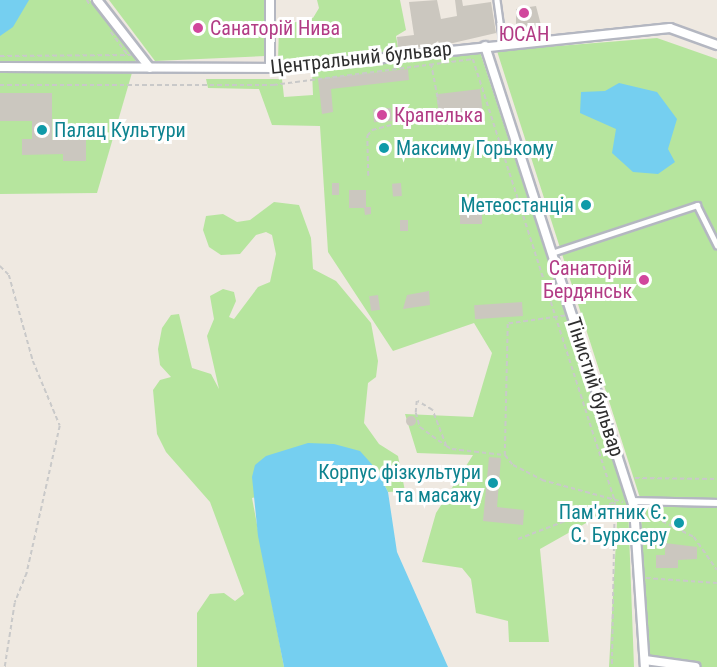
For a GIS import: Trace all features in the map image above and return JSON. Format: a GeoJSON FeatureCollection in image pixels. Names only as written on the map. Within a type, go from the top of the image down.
{"type":"FeatureCollection","features":[{"type":"Feature","properties":{"kind":"street"},"geometry":{"type":"LineString","coordinates":[[97,0],[150,68]]}},
{"type":"Feature","properties":{"kind":"street"},"geometry":{"type":"LineString","coordinates":[[270,0],[270,68]]}},
{"type":"Feature","properties":{"kind":"street","name":"Центральний бульвар"},"geometry":{"type":"LineString","coordinates":[[0,67],[270,68],[670,28],[717,45]]}},
{"type":"Feature","properties":{"kind":"street","name":"Тінистий бульвар"},"geometry":{"type":"LineString","coordinates":[[485,46],[633,504],[645,664]]}},
{"type":"Feature","properties":{"kind":"street"},"geometry":{"type":"LineString","coordinates":[[633,504],[717,503]]}},
{"type":"Feature","properties":{"kind":"street"},"geometry":{"type":"LineString","coordinates":[[645,664],[696,667]]}},
{"type":"Feature","properties":{"kind":"lane"},"geometry":{"type":"LineString","coordinates":[[497,0],[502,44]]}},
{"type":"Feature","properties":{"kind":"lane"},"geometry":{"type":"LineString","coordinates":[[552,253],[697,205],[717,245]]}},
{"type":"Feature","properties":{"kind":"path"},"geometry":{"type":"LineString","coordinates":[[0,56],[129,55]]}},
{"type":"Feature","properties":{"kind":"path"},"geometry":{"type":"LineString","coordinates":[[0,85],[273,85],[473,59],[615,502],[612,667]]}},
{"type":"Feature","properties":{"kind":"path"},"geometry":{"type":"LineString","coordinates":[[368,176],[367,136],[372,130],[440,112],[430,64]]}},
{"type":"Feature","properties":{"kind":"path"},"geometry":{"type":"LineString","coordinates":[[0,266],[9,275],[33,361],[60,426],[27,573],[15,603],[5,667]]}},
{"type":"Feature","properties":{"kind":"path"},"geometry":{"type":"LineString","coordinates":[[505,456],[508,324],[572,314]]}},
{"type":"Feature","properties":{"kind":"path"},"geometry":{"type":"LineString","coordinates":[[446,446],[432,410],[417,401],[416,413],[420,427],[446,446],[505,456],[513,465],[542,480],[615,502]]}},
{"type":"Feature","properties":{"kind":"path"},"geometry":{"type":"LineString","coordinates":[[625,478],[717,479]]}},
{"type":"Feature","properties":{"kind":"path"},"geometry":{"type":"LineString","coordinates":[[518,539],[615,502]]}},
{"type":"Feature","properties":{"kind":"path"},"geometry":{"type":"LineString","coordinates":[[633,504],[694,537],[717,570]]}},
{"type":"Feature","properties":{"kind":"path"},"geometry":{"type":"LineString","coordinates":[[638,578],[717,583]]}},
{"type":"Feature","properties":{"kind":"green space"},"geometry":{"type":"Polygon","coordinates":[[[0,0],[90,0],[136,59],[97,193],[0,194],[0,0]]]}},
{"type":"Feature","properties":{"kind":"green space","name":"Санаторій Нива"},"geometry":{"type":"Polygon","coordinates":[[[109,0],[265,0],[265,56],[155,61],[109,0]]]}},
{"type":"Feature","properties":{"kind":"green space"},"geometry":{"type":"Polygon","coordinates":[[[317,0],[400,0],[406,30],[396,36],[399,53],[278,61],[279,26],[313,18],[319,8],[317,0]]]}},
{"type":"Feature","properties":{"kind":"green space","name":"Санаторій Бердянськ"},"geometry":{"type":"Polygon","coordinates":[[[657,38],[717,59],[717,667],[644,667],[641,501],[497,51],[657,38]]]}},
{"type":"Feature","properties":{"kind":"green space"},"geometry":{"type":"Polygon","coordinates":[[[480,52],[628,505],[634,667],[609,667],[618,505],[540,549],[549,642],[509,642],[508,621],[476,613],[471,579],[462,568],[422,562],[436,513],[473,455],[417,453],[405,414],[473,417],[492,353],[474,323],[393,351],[328,252],[320,126],[272,125],[259,89],[208,88],[206,79],[282,79],[284,97],[313,95],[312,71],[480,52]]]}},
{"type":"Feature","properties":{"kind":"green space"},"geometry":{"type":"Polygon","coordinates":[[[274,202],[299,205],[311,238],[313,269],[336,281],[371,323],[378,361],[376,377],[368,383],[364,423],[379,444],[398,456],[405,491],[388,492],[377,470],[252,498],[284,667],[197,667],[197,613],[210,594],[224,593],[235,601],[244,594],[210,502],[166,452],[157,434],[153,390],[160,380],[171,377],[160,365],[158,349],[162,328],[171,315],[179,314],[192,368],[211,374],[219,389],[207,336],[214,319],[210,296],[223,289],[234,292],[236,301],[229,317],[234,319],[258,287],[270,282],[276,254],[272,235],[266,232],[256,235],[240,254],[221,255],[209,247],[203,230],[206,216],[223,214],[237,222],[250,220],[274,202]]]}},
{"type":"Feature","properties":{"kind":"water"},"geometry":{"type":"Polygon","coordinates":[[[0,0],[29,0],[13,27],[0,36],[0,0]]]}},
{"type":"Feature","properties":{"kind":"water"},"geometry":{"type":"Polygon","coordinates":[[[619,83],[657,92],[677,119],[668,149],[675,162],[658,174],[633,172],[612,153],[616,129],[580,113],[581,92],[605,91],[619,83]]]}},
{"type":"Feature","properties":{"kind":"water"},"geometry":{"type":"Polygon","coordinates":[[[308,443],[334,444],[360,451],[377,470],[388,492],[397,552],[448,667],[284,667],[258,536],[252,477],[255,465],[266,456],[308,443]]]}},
{"type":"Feature","properties":{"kind":"building"},"geometry":{"type":"Polygon","coordinates":[[[437,0],[441,19],[457,16],[455,0],[462,0],[463,6],[491,2],[496,33],[440,46],[438,41],[430,47],[398,49],[397,37],[414,35],[409,2],[437,0]]]}},
{"type":"Feature","properties":{"kind":"building"},"geometry":{"type":"Polygon","coordinates":[[[536,6],[542,29],[516,31],[516,9],[536,6]]]}},
{"type":"Feature","properties":{"kind":"building"},"geometry":{"type":"Polygon","coordinates":[[[408,69],[409,80],[331,89],[333,112],[322,114],[318,79],[408,69]]]}},
{"type":"Feature","properties":{"kind":"building"},"geometry":{"type":"Polygon","coordinates":[[[480,89],[483,114],[439,119],[436,94],[480,89]]]}},
{"type":"Feature","properties":{"kind":"building","name":"Палац Культури"},"geometry":{"type":"Polygon","coordinates":[[[0,93],[52,93],[52,140],[86,140],[86,161],[63,161],[63,154],[22,155],[22,139],[32,139],[32,121],[0,121],[0,93]]]}},
{"type":"Feature","properties":{"kind":"building"},"geometry":{"type":"Polygon","coordinates":[[[391,108],[392,121],[374,122],[373,109],[391,108]]]}},
{"type":"Feature","properties":{"kind":"building"},"geometry":{"type":"Polygon","coordinates":[[[332,183],[339,183],[339,195],[332,195],[332,183]]]}},
{"type":"Feature","properties":{"kind":"building"},"geometry":{"type":"Polygon","coordinates":[[[401,183],[402,196],[393,197],[392,184],[401,183]]]}},
{"type":"Feature","properties":{"kind":"building"},"geometry":{"type":"Polygon","coordinates":[[[349,190],[366,190],[366,207],[371,207],[371,214],[365,215],[364,208],[349,208],[349,190]]]}},
{"type":"Feature","properties":{"kind":"building","name":"Метеостанція"},"geometry":{"type":"Polygon","coordinates":[[[586,199],[592,205],[586,211],[580,205],[586,199]]]}},
{"type":"Feature","properties":{"kind":"building"},"geometry":{"type":"Polygon","coordinates":[[[460,211],[482,211],[482,224],[460,224],[460,211]]]}},
{"type":"Feature","properties":{"kind":"building"},"geometry":{"type":"Polygon","coordinates":[[[400,220],[408,220],[408,231],[400,231],[400,220]]]}},
{"type":"Feature","properties":{"kind":"building"},"geometry":{"type":"Polygon","coordinates":[[[429,291],[430,305],[403,309],[407,295],[429,291]]]}},
{"type":"Feature","properties":{"kind":"building"},"geometry":{"type":"Polygon","coordinates":[[[378,295],[380,310],[371,311],[369,296],[378,295]]]}},
{"type":"Feature","properties":{"kind":"building"},"geometry":{"type":"Polygon","coordinates":[[[522,302],[523,316],[475,319],[474,305],[522,302]]]}},
{"type":"Feature","properties":{"kind":"building"},"geometry":{"type":"Polygon","coordinates":[[[411,416],[416,421],[411,426],[406,421],[411,416]]]}},
{"type":"Feature","properties":{"kind":"building","name":"Корпус фізкультури та масажу"},"geometry":{"type":"Polygon","coordinates":[[[489,457],[501,458],[497,507],[524,510],[523,525],[483,521],[489,457]]]}},
{"type":"Feature","properties":{"kind":"building"},"geometry":{"type":"Polygon","coordinates":[[[665,543],[697,547],[697,559],[678,560],[678,568],[656,568],[656,555],[665,555],[665,543]]]}},
{"type":"Feature","properties":{"kind":"place","name":"ЮСАН"},"geometry":{"type":"Point","coordinates":[524,13]}},
{"type":"Feature","properties":{"kind":"place","name":"Санаторій Нива"},"geometry":{"type":"Point","coordinates":[198,28]}},
{"type":"Feature","properties":{"kind":"place","name":"Крапелька"},"geometry":{"type":"Point","coordinates":[382,115]}},
{"type":"Feature","properties":{"kind":"place","name":"Палац Культури"},"geometry":{"type":"Point","coordinates":[42,130]}},
{"type":"Feature","properties":{"kind":"place","name":"Максиму Горькому"},"geometry":{"type":"Point","coordinates":[384,148]}},
{"type":"Feature","properties":{"kind":"place","name":"Метеостанція"},"geometry":{"type":"Point","coordinates":[586,205]}},
{"type":"Feature","properties":{"kind":"place","name":"Санаторій Бердянськ"},"geometry":{"type":"Point","coordinates":[644,280]}},
{"type":"Feature","properties":{"kind":"place","name":"Корпус фізкультури та масажу"},"geometry":{"type":"Point","coordinates":[493,483]}},
{"type":"Feature","properties":{"kind":"place","name":"Пам'ятник Є. С. Бурксеру"},"geometry":{"type":"Point","coordinates":[679,523]}}]}
